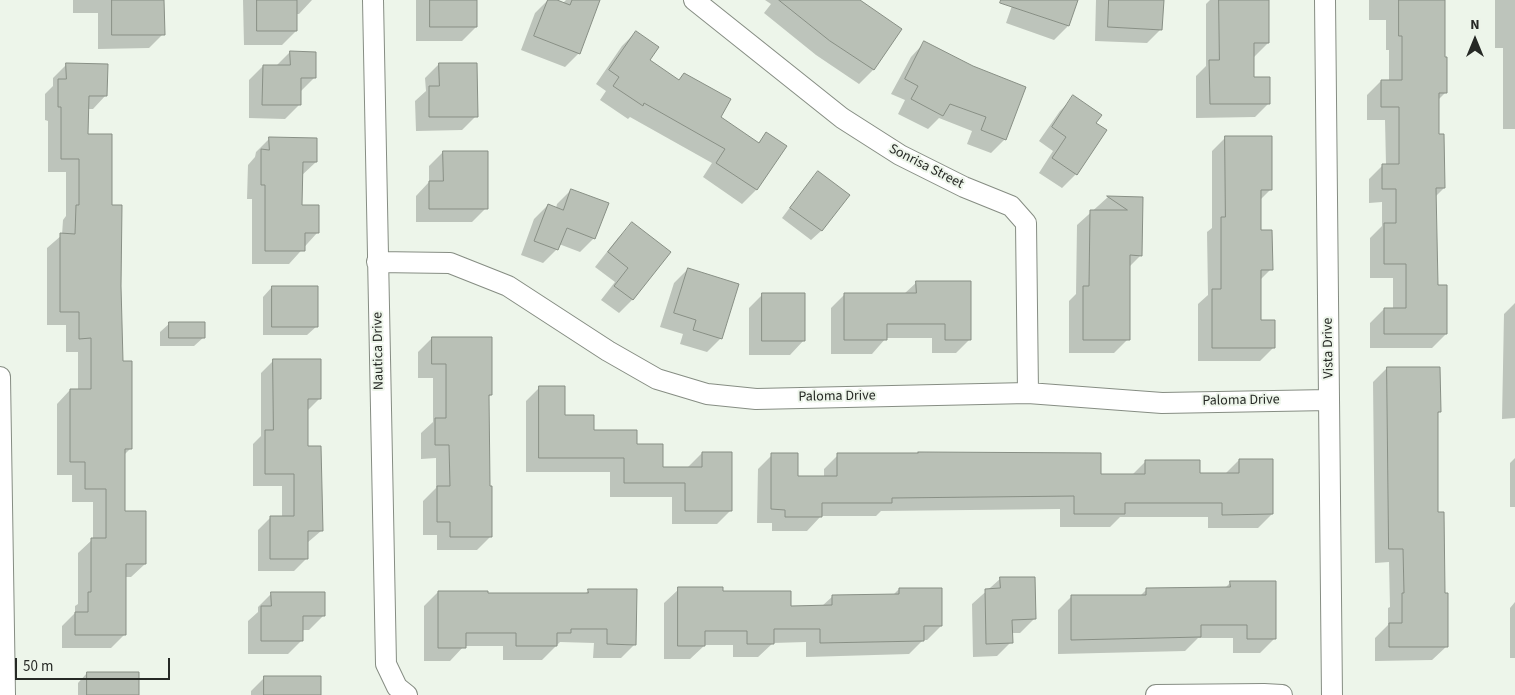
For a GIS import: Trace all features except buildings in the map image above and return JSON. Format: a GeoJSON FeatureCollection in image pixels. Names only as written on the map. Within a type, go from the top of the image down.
{"type":"FeatureCollection","features":[{"type":"Feature","properties":{"kind":"street","name":"Nautica Drive"},"geometry":{"type":"LineString","coordinates":[[373,0],[386,664],[397,687],[407,695]]}},
{"type":"Feature","properties":{"kind":"street","name":"Sonrisa Street"},"geometry":{"type":"LineString","coordinates":[[694,0],[842,118],[900,155],[964,187],[1011,206],[1026,224],[1028,393]]}},
{"type":"Feature","properties":{"kind":"street","name":"Vista Drive"},"geometry":{"type":"LineString","coordinates":[[1325,0],[1332,695]]}},
{"type":"Feature","properties":{"kind":"street","name":"Paloma Drive"},"geometry":{"type":"LineString","coordinates":[[378,262],[450,264],[508,286],[608,351],[657,379],[708,394],[756,398],[1028,393],[1162,403],[1329,400]]}},
{"type":"Feature","properties":{"kind":"street"},"geometry":{"type":"LineString","coordinates":[[0,377],[5,695]]}},
{"type":"Feature","properties":{"kind":"street"},"geometry":{"type":"LineString","coordinates":[[1156,695],[1282,695]]}}]}
